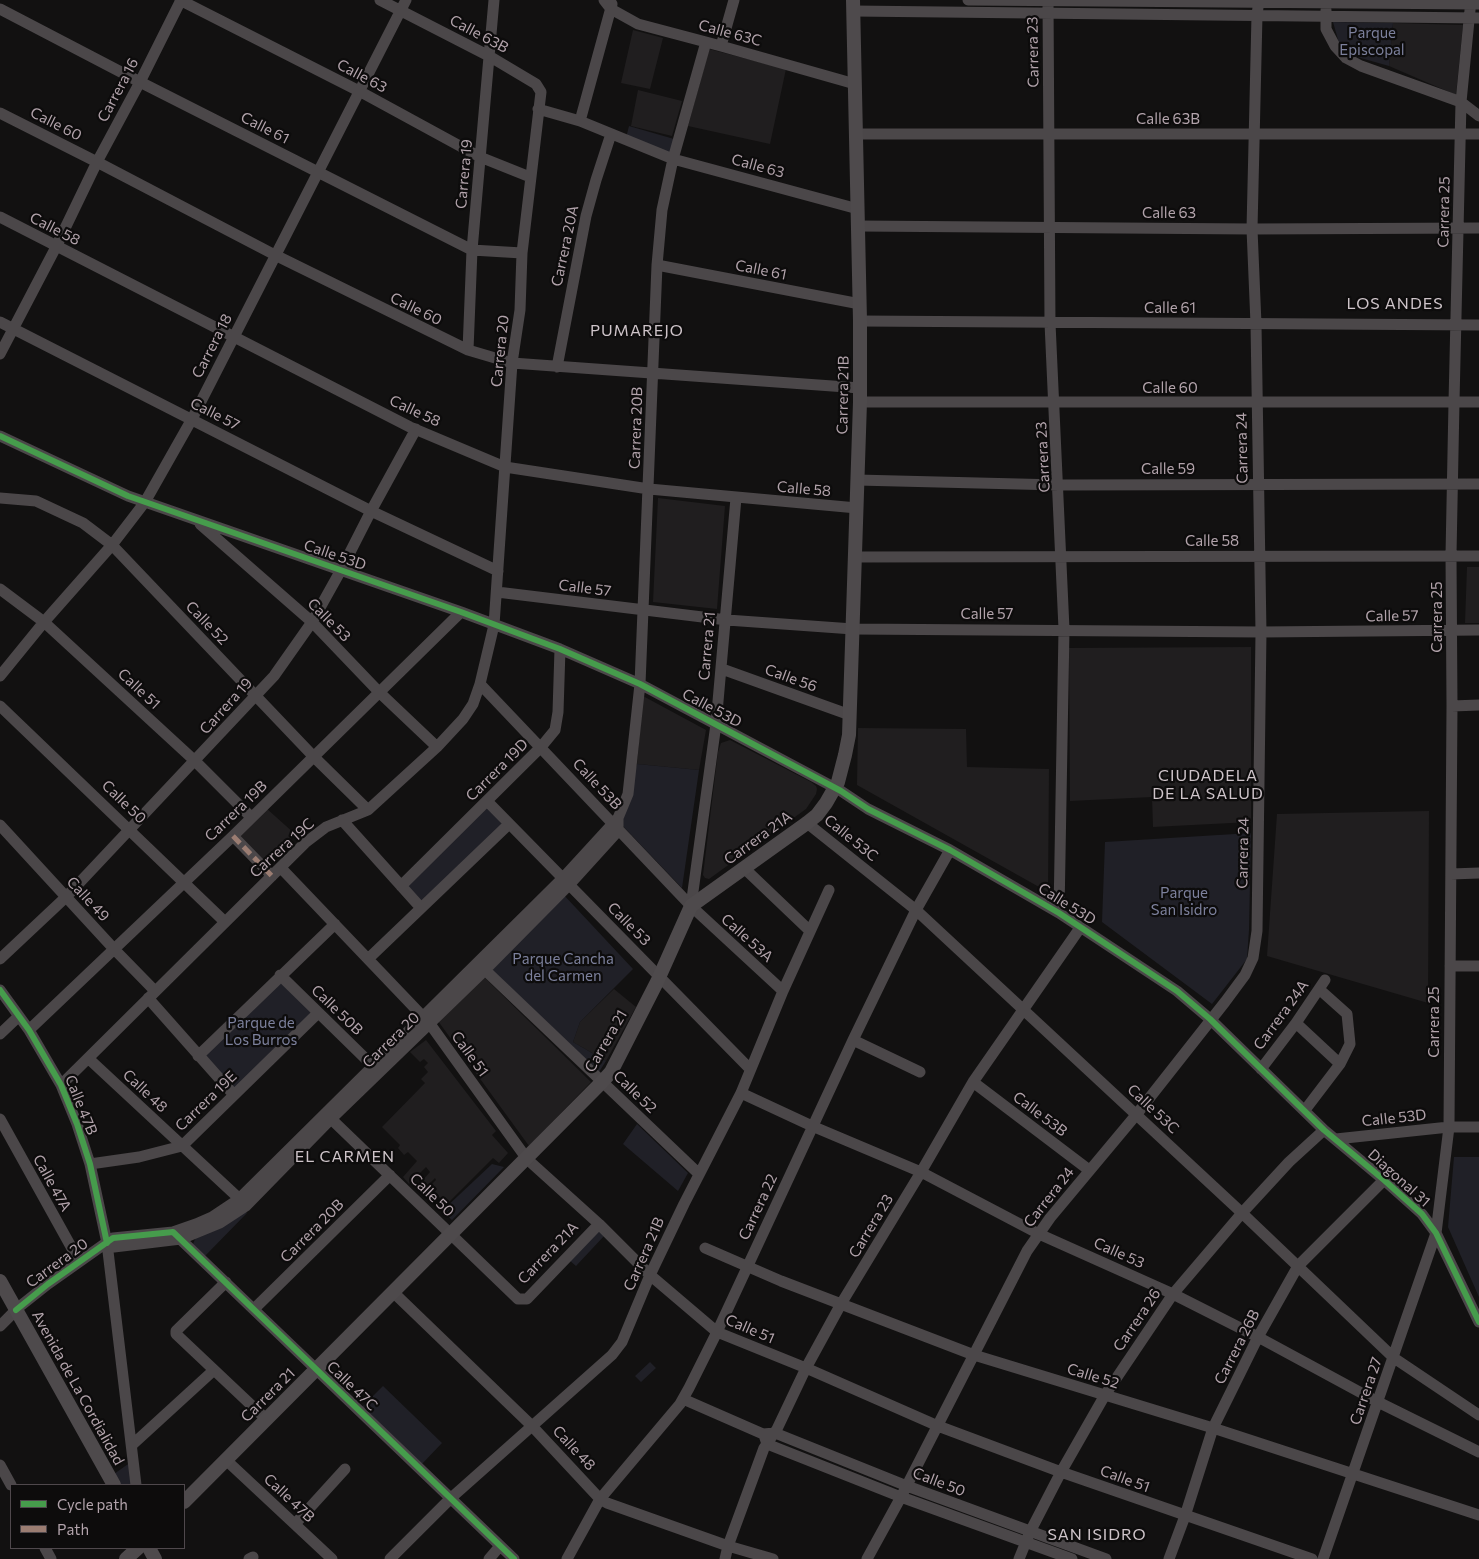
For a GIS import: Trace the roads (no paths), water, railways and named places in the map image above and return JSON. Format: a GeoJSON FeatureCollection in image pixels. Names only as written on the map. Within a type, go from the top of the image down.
{"type":"FeatureCollection","features":[{"type":"Feature","properties":{"kind":"main road","name":"Carrera 21B"},"geometry":{"type":"LineString","coordinates":[[835,788],[846,755],[849,735],[860,395],[860,304],[853,6]]}},
{"type":"Feature","properties":{"kind":"main road","name":"Carrera 21A"},"geometry":{"type":"LineString","coordinates":[[691,906],[807,823],[826,803],[835,788]]}},
{"type":"Feature","properties":{"kind":"main road","name":"Carrera 21"},"geometry":{"type":"LineString","coordinates":[[185,1501],[611,1072],[660,977],[691,906]]}},
{"type":"Feature","properties":{"kind":"main road","name":"Avenida de La Cordialidad"},"geometry":{"type":"LineString","coordinates":[[0,1281],[9,1318],[113,1484]]}},
{"type":"Feature","properties":{"kind":"main road","name":"Avenida de La Cordialidad"},"geometry":{"type":"LineString","coordinates":[[0,1298],[9,1318],[102,1484]]}},
{"type":"Feature","properties":{"kind":"main road"},"geometry":{"type":"LineString","coordinates":[[126,1559],[137,1549]]}},
{"type":"Feature","properties":{"kind":"street","name":"Carrera 16"},"geometry":{"type":"LineString","coordinates":[[0,354],[56,247],[97,162],[140,82],[180,0]]}},
{"type":"Feature","properties":{"kind":"street","name":"Calle 63"},"geometry":{"type":"LineString","coordinates":[[180,0],[359,91],[480,157],[530,177]]}},
{"type":"Feature","properties":{"kind":"street","name":"Calle 63B"},"geometry":{"type":"LineString","coordinates":[[380,0],[403,5],[536,84]]}},
{"type":"Feature","properties":{"kind":"street","name":"Carrera 19"},"geometry":{"type":"LineString","coordinates":[[468,350],[472,250],[494,0]]}},
{"type":"Feature","properties":{"kind":"street"},"geometry":{"type":"LineString","coordinates":[[721,46],[734,0]]}},
{"type":"Feature","properties":{"kind":"street"},"geometry":{"type":"LineString","coordinates":[[904,12],[907,0]]}},
{"type":"Feature","properties":{"kind":"street"},"geometry":{"type":"LineString","coordinates":[[968,0],[1474,3]]}},
{"type":"Feature","properties":{"kind":"street"},"geometry":{"type":"LineString","coordinates":[[979,12],[981,0]]}},
{"type":"Feature","properties":{"kind":"street","name":"Carrera 23"},"geometry":{"type":"LineString","coordinates":[[1048,0],[1050,323],[1059,484],[1064,629],[1059,913]]}},
{"type":"Feature","properties":{"kind":"street"},"geometry":{"type":"LineString","coordinates":[[1119,1],[1119,14]]}},
{"type":"Feature","properties":{"kind":"street"},"geometry":{"type":"LineString","coordinates":[[1184,15],[1185,1]]}},
{"type":"Feature","properties":{"kind":"street","name":"Carrera 24"},"geometry":{"type":"LineString","coordinates":[[867,1559],[907,1486],[1028,1251],[1089,1170],[1136,1115],[1245,975],[1253,958],[1257,931],[1261,632],[1256,324],[1252,229],[1257,15],[1259,1]]}},
{"type":"Feature","properties":{"kind":"street"},"geometry":{"type":"LineString","coordinates":[[1326,2],[1326,29],[1335,46],[1346,58],[1361,66],[1461,102],[1479,116]]}},
{"type":"Feature","properties":{"kind":"street"},"geometry":{"type":"LineString","coordinates":[[1396,17],[1397,2]]}},
{"type":"Feature","properties":{"kind":"street"},"geometry":{"type":"LineString","coordinates":[[580,121],[610,3]]}},
{"type":"Feature","properties":{"kind":"street","name":"Calle 63C"},"geometry":{"type":"LineString","coordinates":[[610,3],[638,24],[855,84]]}},
{"type":"Feature","properties":{"kind":"street","name":"Carrera 25"},"geometry":{"type":"LineString","coordinates":[[1436,1233],[1449,1127],[1452,706],[1451,555],[1461,102],[1474,18],[1474,3]]}},
{"type":"Feature","properties":{"kind":"street","name":"Carrera 18"},"geometry":{"type":"LineString","coordinates":[[0,676],[44,622],[112,545],[145,502],[192,419],[403,5]]}},
{"type":"Feature","properties":{"kind":"street"},"geometry":{"type":"LineString","coordinates":[[853,6],[904,12],[1474,18]]}},
{"type":"Feature","properties":{"kind":"street","name":"Calle 61"},"geometry":{"type":"LineString","coordinates":[[0,10],[472,250],[522,253]]}},
{"type":"Feature","properties":{"kind":"street","name":"Carrera 20B"},"geometry":{"type":"LineString","coordinates":[[616,824],[628,794],[640,684],[662,210],[673,159],[706,42]]}},
{"type":"Feature","properties":{"kind":"street","name":"Carrera 20"},"geometry":{"type":"LineString","coordinates":[[494,625],[512,363],[520,310],[522,253],[541,92],[536,84]]}},
{"type":"Feature","properties":{"kind":"street","name":"Calle 63"},"geometry":{"type":"LineString","coordinates":[[538,109],[580,121],[673,159],[858,209]]}},
{"type":"Feature","properties":{"kind":"street","name":"Calle 60"},"geometry":{"type":"LineString","coordinates":[[0,113],[275,255],[468,350],[512,363],[653,372],[860,395],[1055,403],[1479,402]]}},
{"type":"Feature","properties":{"kind":"street","name":"Carrera 20A"},"geometry":{"type":"LineString","coordinates":[[557,367],[586,216],[611,134]]}},
{"type":"Feature","properties":{"kind":"street","name":"Calle 63B"},"geometry":{"type":"LineString","coordinates":[[856,134],[1479,134]]}},
{"type":"Feature","properties":{"kind":"street","name":"Calle 58"},"geometry":{"type":"LineString","coordinates":[[0,217],[416,429],[505,467],[649,489],[856,508]]}},
{"type":"Feature","properties":{"kind":"street","name":"Calle 63"},"geometry":{"type":"LineString","coordinates":[[858,226],[1252,229],[1479,228]]}},
{"type":"Feature","properties":{"kind":"street","name":"Calle 61"},"geometry":{"type":"LineString","coordinates":[[658,266],[860,304]]}},
{"type":"Feature","properties":{"kind":"street","name":"Calle 61"},"geometry":{"type":"LineString","coordinates":[[860,321],[1479,325]]}},
{"type":"Feature","properties":{"kind":"street","name":"Calle 57"},"geometry":{"type":"LineString","coordinates":[[0,322],[371,510],[498,571]]}},
{"type":"Feature","properties":{"kind":"street","name":"Carrera 19"},"geometry":{"type":"LineString","coordinates":[[0,959],[66,898],[274,676],[312,622],[416,429]]}},
{"type":"Feature","properties":{"kind":"street","name":"Calle 53D"},"geometry":{"type":"LineString","coordinates":[[0,436],[128,496],[461,612],[560,649],[640,684],[835,788],[868,808],[950,850],[1059,913],[1177,991],[1210,1019],[1324,1130],[1336,1139],[1449,1127],[1479,1127]]}},
{"type":"Feature","properties":{"kind":"street","name":"Calle 59"},"geometry":{"type":"LineString","coordinates":[[858,480],[1059,484],[1479,484]]}},
{"type":"Feature","properties":{"kind":"street","name":"Calle 52"},"geometry":{"type":"LineString","coordinates":[[0,498],[36,501],[83,523],[112,545],[314,757],[368,810]]}},
{"type":"Feature","properties":{"kind":"street","name":"Carrera 21"},"geometry":{"type":"LineString","coordinates":[[691,906],[716,724],[736,498]]}},
{"type":"Feature","properties":{"kind":"street","name":"Calle 53"},"geometry":{"type":"LineString","coordinates":[[195,519],[312,622],[379,692],[437,747]]}},
{"type":"Feature","properties":{"kind":"street","name":"Calle 58"},"geometry":{"type":"LineString","coordinates":[[855,557],[1479,556]]}},
{"type":"Feature","properties":{"kind":"street","name":"Calle 51"},"geometry":{"type":"LineString","coordinates":[[0,589],[44,622],[195,761],[252,817]]}},
{"type":"Feature","properties":{"kind":"street","name":"Calle 57"},"geometry":{"type":"LineString","coordinates":[[497,592],[726,620],[852,629],[1064,629],[1261,632],[1479,630]]}},
{"type":"Feature","properties":{"kind":"street","name":"Carrera 19B"},"geometry":{"type":"LineString","coordinates":[[29,1030],[184,883],[461,612]]}},
{"type":"Feature","properties":{"kind":"street","name":"Carrera 19C"},"geometry":{"type":"LineString","coordinates":[[61,1085],[305,843],[326,827],[368,810],[437,747],[464,719],[473,704],[480,684],[494,625]]}},
{"type":"Feature","properties":{"kind":"street","name":"Carrera 19D"},"geometry":{"type":"LineString","coordinates":[[401,886],[542,747],[554,730],[558,712],[560,649]]}},
{"type":"Feature","properties":{"kind":"street","name":"Calle 56"},"geometry":{"type":"LineString","coordinates":[[722,669],[850,715]]}},
{"type":"Feature","properties":{"kind":"street","name":"Calle 53B"},"geometry":{"type":"LineString","coordinates":[[480,684],[616,824],[691,906]]}},
{"type":"Feature","properties":{"kind":"street"},"geometry":{"type":"LineString","coordinates":[[1452,706],[1479,705]]}},
{"type":"Feature","properties":{"kind":"street","name":"Calle 50"},"geometry":{"type":"LineString","coordinates":[[0,706],[225,922]]}},
{"type":"Feature","properties":{"kind":"street","name":"Calle 53"},"geometry":{"type":"LineString","coordinates":[[487,801],[750,1068]]}},
{"type":"Feature","properties":{"kind":"street"},"geometry":{"type":"LineString","coordinates":[[342,820],[421,908]]}},
{"type":"Feature","properties":{"kind":"street","name":"Calle 53C"},"geometry":{"type":"LineString","coordinates":[[807,823],[916,910],[1242,1213],[1394,1358],[1479,1415]]}},
{"type":"Feature","properties":{"kind":"street"},"geometry":{"type":"LineString","coordinates":[[368,959],[509,824]]}},
{"type":"Feature","properties":{"kind":"street","name":"Carrera 20"},"geometry":{"type":"LineString","coordinates":[[328,1116],[373,1066],[484,970],[566,882],[616,824]]}},
{"type":"Feature","properties":{"kind":"street","name":"Calle 49"},"geometry":{"type":"LineString","coordinates":[[0,825],[114,949],[198,1056],[234,1095]]}},
{"type":"Feature","properties":{"kind":"street"},"geometry":{"type":"LineString","coordinates":[[232,836],[272,876]]}},
{"type":"Feature","properties":{"kind":"street","name":"Carrera 22"},"geometry":{"type":"LineString","coordinates":[[567,1559],[600,1499],[683,1399],[717,1332],[812,1126],[916,910],[950,850]]}},
{"type":"Feature","properties":{"kind":"street","name":"Calle 51"},"geometry":{"type":"LineString","coordinates":[[281,868],[427,1020],[526,1159],[599,1224],[650,1275],[717,1332],[806,1368],[938,1426],[1061,1472],[1312,1559]]}},
{"type":"Feature","properties":{"kind":"street"},"geometry":{"type":"LineString","coordinates":[[744,868],[810,931]]}},
{"type":"Feature","properties":{"kind":"street"},"geometry":{"type":"LineString","coordinates":[[1451,874],[1479,873]]}},
{"type":"Feature","properties":{"kind":"street","name":"Carrera 20"},"geometry":{"type":"LineString","coordinates":[[9,1318],[79,1261],[107,1243],[114,1247],[177,1235],[220,1223],[243,1203],[328,1116],[566,882]]}},
{"type":"Feature","properties":{"kind":"street","name":"Carrera 21B"},"geometry":{"type":"LineString","coordinates":[[390,1559],[451,1498],[612,1355],[622,1342],[650,1275],[741,1093],[783,991],[829,890]]}},
{"type":"Feature","properties":{"kind":"street","name":"Calle 53A"},"geometry":{"type":"LineString","coordinates":[[691,906],[783,991]]}},
{"type":"Feature","properties":{"kind":"street"},"geometry":{"type":"LineString","coordinates":[[198,1056],[335,924]]}},
{"type":"Feature","properties":{"kind":"street","name":"Carrera 23"},"geometry":{"type":"LineString","coordinates":[[775,1433],[806,1368],[841,1304],[973,1082],[1080,928]]}},
{"type":"Feature","properties":{"kind":"street"},"geometry":{"type":"LineString","coordinates":[[1450,966],[1479,966]]}},
{"type":"Feature","properties":{"kind":"street","name":"Calle 52"},"geometry":{"type":"LineString","coordinates":[[484,970],[699,1174]]}},
{"type":"Feature","properties":{"kind":"street","name":"Calle 50B"},"geometry":{"type":"LineString","coordinates":[[280,975],[373,1066]]}},
{"type":"Feature","properties":{"kind":"street","name":"Carrera 24A"},"geometry":{"type":"LineString","coordinates":[[1261,1069],[1296,1023],[1322,984],[1349,1018],[1350,1044],[1340,1064]]}},
{"type":"Feature","properties":{"kind":"street","name":"Calle 47B"},"geometry":{"type":"LineString","coordinates":[[0,990],[29,1030],[61,1085],[78,1124],[90,1164],[107,1243],[136,1484]]}},
{"type":"Feature","properties":{"kind":"street","name":"Carrera 19E"},"geometry":{"type":"LineString","coordinates":[[90,1164],[139,1156],[182,1146],[318,1013]]}},
{"type":"Feature","properties":{"kind":"street"},"geometry":{"type":"LineString","coordinates":[[0,1034],[20,1016]]}},
{"type":"Feature","properties":{"kind":"street"},"geometry":{"type":"LineString","coordinates":[[1296,1023],[1340,1064],[1304,1110]]}},
{"type":"Feature","properties":{"kind":"street"},"geometry":{"type":"LineString","coordinates":[[853,1040],[920,1072]]}},
{"type":"Feature","properties":{"kind":"street","name":"Calle 48"},"geometry":{"type":"LineString","coordinates":[[89,1059],[243,1203]]}},
{"type":"Feature","properties":{"kind":"street","name":"Calle 53B"},"geometry":{"type":"LineString","coordinates":[[973,1082],[1089,1170]]}},
{"type":"Feature","properties":{"kind":"street","name":"Calle 53"},"geometry":{"type":"LineString","coordinates":[[741,1093],[812,1126],[921,1172],[1039,1234],[1173,1294],[1258,1337],[1378,1402],[1479,1452]]}},
{"type":"Feature","properties":{"kind":"street","name":"Calle 50"},"geometry":{"type":"LineString","coordinates":[[328,1116],[518,1299]]}},
{"type":"Feature","properties":{"kind":"street","name":"Calle 47A"},"geometry":{"type":"LineString","coordinates":[[0,1119],[79,1261]]}},
{"type":"Feature","properties":{"kind":"street","name":"Carrera 26"},"geometry":{"type":"LineString","coordinates":[[1019,1559],[1061,1472],[1105,1395],[1173,1294],[1242,1213],[1289,1162],[1324,1130]]}},
{"type":"Feature","properties":{"kind":"street","name":"Diagonal 31"},"geometry":{"type":"LineString","coordinates":[[1336,1139],[1422,1214],[1436,1233],[1479,1322]]}},
{"type":"Feature","properties":{"kind":"street","name":"Carrera 20B"},"geometry":{"type":"LineString","coordinates":[[254,1309],[390,1175]]}},
{"type":"Feature","properties":{"kind":"street","name":"Carrera 26B"},"geometry":{"type":"LineString","coordinates":[[1169,1559],[1213,1428],[1258,1337],[1298,1266],[1384,1180]]}},
{"type":"Feature","properties":{"kind":"street","name":"Carrera 21A"},"geometry":{"type":"LineString","coordinates":[[518,1299],[527,1299],[599,1224]]}},
{"type":"Feature","properties":{"kind":"street","name":"Carrera 27"},"geometry":{"type":"LineString","coordinates":[[1323,1559],[1436,1233]]}},
{"type":"Feature","properties":{"kind":"street","name":"Calle 47C"},"geometry":{"type":"LineString","coordinates":[[177,1235],[514,1559]]}},
{"type":"Feature","properties":{"kind":"street","name":"Calle 52"},"geometry":{"type":"LineString","coordinates":[[705,1248],[747,1267],[974,1356],[1213,1428],[1479,1515]]}},
{"type":"Feature","properties":{"kind":"street"},"geometry":{"type":"LineString","coordinates":[[226,1282],[176,1331],[177,1336],[266,1419]]}},
{"type":"Feature","properties":{"kind":"street","name":"Calle 48"},"geometry":{"type":"LineString","coordinates":[[393,1292],[532,1426],[600,1499],[728,1546],[773,1559]]}},
{"type":"Feature","properties":{"kind":"street"},"geometry":{"type":"LineString","coordinates":[[132,1445],[214,1370]]}},
{"type":"Feature","properties":{"kind":"street","name":"Calle 50"},"geometry":{"type":"LineString","coordinates":[[683,1399],[765,1439],[901,1497],[1028,1537],[1106,1559]]}},
{"type":"Feature","properties":{"kind":"street","name":"Calle 50"},"geometry":{"type":"LineString","coordinates":[[765,1439],[775,1433],[1028,1537],[1072,1559]]}},
{"type":"Feature","properties":{"kind":"street"},"geometry":{"type":"LineString","coordinates":[[725,1559],[764,1448],[765,1439]]}},
{"type":"Feature","properties":{"kind":"street","name":"Calle 47B"},"geometry":{"type":"LineString","coordinates":[[226,1460],[332,1559]]}},
{"type":"Feature","properties":{"kind":"street"},"geometry":{"type":"LineString","coordinates":[[0,1465],[10,1484]]}},
{"type":"Feature","properties":{"kind":"street"},"geometry":{"type":"LineString","coordinates":[[295,1524],[345,1469]]}},
{"type":"Feature","properties":{"kind":"street"},"geometry":{"type":"LineString","coordinates":[[489,1559],[500,1546]]}},
{"type":"Feature","properties":{"kind":"district","name":"LOS ANDES"},"geometry":{"type":"Point","coordinates":[1395,304]}},
{"type":"Feature","properties":{"kind":"district","name":"PUMAREJO"},"geometry":{"type":"Point","coordinates":[637,331]}},
{"type":"Feature","properties":{"kind":"district","name":"CIUDADELA DE LA SALUD"},"geometry":{"type":"Point","coordinates":[1208,785]}},
{"type":"Feature","properties":{"kind":"district","name":"EL CARMEN"},"geometry":{"type":"Point","coordinates":[345,1157]}},
{"type":"Feature","properties":{"kind":"district","name":"SAN ISIDRO"},"geometry":{"type":"Point","coordinates":[1097,1535]}},
{"type":"Feature","properties":{"kind":"park label","name":"Parque Episcopal"},"geometry":{"type":"Point","coordinates":[1372,42]}},
{"type":"Feature","properties":{"kind":"park label","name":"Parque San Isidro"},"geometry":{"type":"Point","coordinates":[1184,902]}},
{"type":"Feature","properties":{"kind":"park label","name":"Parque Cancha del Carmen"},"geometry":{"type":"Point","coordinates":[563,968]}},
{"type":"Feature","properties":{"kind":"park label","name":"Parque de Los Burros"},"geometry":{"type":"Point","coordinates":[261,1032]}}]}
